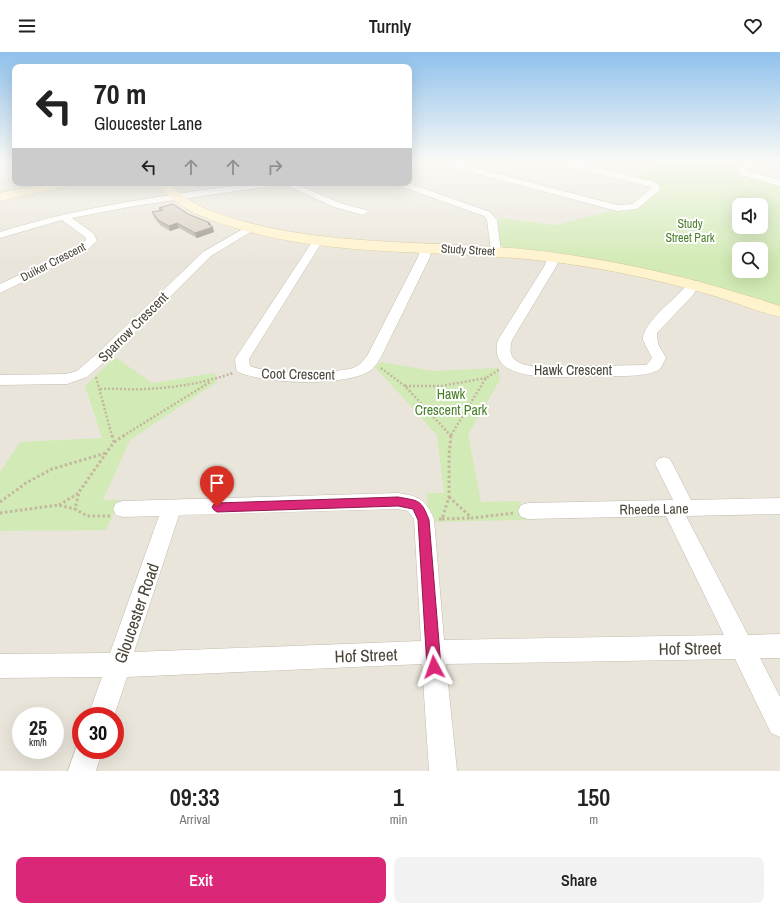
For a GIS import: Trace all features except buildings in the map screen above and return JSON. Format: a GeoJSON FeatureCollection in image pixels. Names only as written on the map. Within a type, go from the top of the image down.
{"type":"FeatureCollection","features":[{"type":"Feature","properties":{"kind":"street"},"geometry":{"type":"LineString","coordinates":[[0,235],[64,217],[96,210],[189,196]]}},
{"type":"Feature","properties":{"kind":"street"},"geometry":{"type":"LineString","coordinates":[[315,196],[337,205],[363,212]]}},
{"type":"Feature","properties":{"kind":"street"},"geometry":{"type":"LineString","coordinates":[[435,196],[487,214],[492,220],[496,252]]}},
{"type":"Feature","properties":{"kind":"street"},"geometry":{"type":"LineString","coordinates":[[570,196],[626,209],[634,207],[648,196]]}},
{"type":"Feature","properties":{"kind":"street","name":"Study Street"},"geometry":{"type":"LineString","coordinates":[[179,197],[205,213],[248,228],[317,242],[378,247],[426,248],[553,256],[625,269],[694,284],[780,312]]}},
{"type":"Feature","properties":{"kind":"street","name":"Duiker Crescent"},"geometry":{"type":"LineString","coordinates":[[0,288],[72,255],[90,244],[92,241],[90,236],[64,217]]}},
{"type":"Feature","properties":{"kind":"street","name":"Sparrow Crescent"},"geometry":{"type":"LineString","coordinates":[[0,380],[67,378],[82,374],[89,370],[207,254],[248,228]]}},
{"type":"Feature","properties":{"kind":"street","name":"Coot Crescent"},"geometry":{"type":"LineString","coordinates":[[317,242],[242,359],[244,369],[270,376],[339,375],[358,370],[370,362]]}},
{"type":"Feature","properties":{"kind":"street"},"geometry":{"type":"LineString","coordinates":[[370,362],[374,357],[424,257],[426,248]]}},
{"type":"Feature","properties":{"kind":"street"},"geometry":{"type":"LineString","coordinates":[[509,363],[502,351],[505,340],[551,265],[553,256]]}},
{"type":"Feature","properties":{"kind":"street","name":"Hawk Crescent"},"geometry":{"type":"LineString","coordinates":[[509,363],[524,370],[537,372],[642,370],[652,368],[657,364],[659,358],[650,342],[650,334],[653,328],[689,292],[694,284]]}},
{"type":"Feature","properties":{"kind":"street"},"geometry":{"type":"LineString","coordinates":[[664,464],[679,508],[741,647],[780,724]]}},
{"type":"Feature","properties":{"kind":"street"},"geometry":{"type":"LineString","coordinates":[[119,513],[171,509],[398,501],[426,514],[433,652],[443,771]]}},
{"type":"Feature","properties":{"kind":"street","name":"Rheede Lane"},"geometry":{"type":"LineString","coordinates":[[528,511],[780,506]]}},
{"type":"Feature","properties":{"kind":"street","name":"Gloucester Road"},"geometry":{"type":"LineString","coordinates":[[104,707],[171,509]]}},
{"type":"Feature","properties":{"kind":"street","name":"Hof Street"},"geometry":{"type":"LineString","coordinates":[[0,666],[118,665],[433,652],[780,646]]}},
{"type":"Feature","properties":{"kind":"street"},"geometry":{"type":"LineString","coordinates":[[82,771],[86,759]]}},
{"type":"Feature","properties":{"kind":"path"},"geometry":{"type":"LineString","coordinates":[[370,362],[382,368],[405,386],[408,391],[451,435]]}},
{"type":"Feature","properties":{"kind":"path"},"geometry":{"type":"LineString","coordinates":[[405,386],[441,386],[486,378],[509,363]]}},
{"type":"Feature","properties":{"kind":"path"},"geometry":{"type":"LineString","coordinates":[[100,389],[160,388],[211,381],[244,369]]}},
{"type":"Feature","properties":{"kind":"path"},"geometry":{"type":"LineString","coordinates":[[89,370],[97,377],[100,396],[114,442]]}},
{"type":"Feature","properties":{"kind":"path"},"geometry":{"type":"LineString","coordinates":[[472,518],[450,497],[449,455],[451,435],[486,378]]}},
{"type":"Feature","properties":{"kind":"path"},"geometry":{"type":"LineString","coordinates":[[75,509],[79,492],[114,442],[211,381]]}},
{"type":"Feature","properties":{"kind":"path"},"geometry":{"type":"LineString","coordinates":[[0,502],[26,483],[52,469],[107,453]]}},
{"type":"Feature","properties":{"kind":"path"},"geometry":{"type":"LineString","coordinates":[[58,505],[79,492]]}},
{"type":"Feature","properties":{"kind":"path"},"geometry":{"type":"LineString","coordinates":[[426,514],[450,497]]}},
{"type":"Feature","properties":{"kind":"path"},"geometry":{"type":"LineString","coordinates":[[0,513],[58,505],[75,509],[87,516],[119,513]]}},
{"type":"Feature","properties":{"kind":"path"},"geometry":{"type":"LineString","coordinates":[[426,514],[472,518],[528,511]]}},
{"type":"Feature","properties":{"kind":"shaded area"},"geometry":{"type":"Polygon","coordinates":[[[0,196],[647,196],[640,203],[614,211],[555,225],[501,218],[492,220],[496,251],[600,264],[780,312],[780,771],[0,771],[0,196]]]}},
{"type":"Feature","properties":{"kind":"green space","name":"Study Street Park"},"geometry":{"type":"Polygon","coordinates":[[[652,196],[780,196],[780,309],[726,291],[506,249],[500,245],[498,220],[501,218],[555,225],[615,210],[627,211],[635,209],[652,196]]]}},
{"type":"Feature","properties":{"kind":"green space"},"geometry":{"type":"Polygon","coordinates":[[[115,357],[152,383],[215,373],[217,383],[130,440],[103,500],[120,500],[106,530],[0,531],[0,472],[20,442],[102,438],[85,386],[115,357]]]}},
{"type":"Feature","properties":{"kind":"green space","name":"Hawk Crescent Park"},"geometry":{"type":"Polygon","coordinates":[[[381,362],[433,371],[498,368],[500,380],[468,434],[481,502],[520,501],[526,520],[429,522],[427,493],[444,493],[437,435],[375,367],[381,362]]]}},
{"type":"Feature","properties":{"kind":"route"},"geometry":{"type":"LineString","coordinates":[[217,507],[398,501],[416,505],[420,508],[424,520],[434,667]]}}]}
